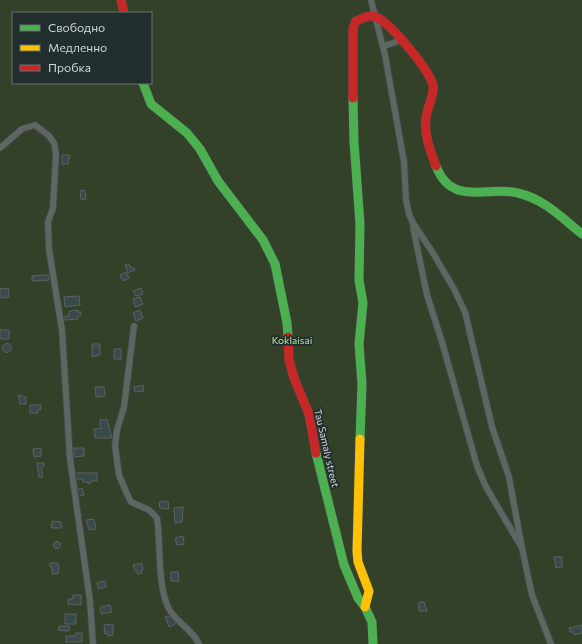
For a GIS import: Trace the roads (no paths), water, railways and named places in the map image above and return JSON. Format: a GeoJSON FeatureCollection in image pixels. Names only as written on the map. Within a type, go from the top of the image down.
{"type":"FeatureCollection","features":[{"type":"Feature","properties":{"kind":"street"},"geometry":{"type":"LineString","coordinates":[[121,0],[124,12]]}},
{"type":"Feature","properties":{"kind":"street"},"geometry":{"type":"LineString","coordinates":[[371,0],[384,46],[404,162],[406,200],[413,223],[427,295],[442,342],[477,466],[486,488],[522,548]]}},
{"type":"Feature","properties":{"kind":"street"},"geometry":{"type":"LineString","coordinates":[[365,607],[369,591],[358,562],[357,551],[362,384],[359,344],[362,303],[360,280],[360,224],[354,142],[353,28],[356,21],[361,17],[376,17],[388,25],[421,63],[433,86],[426,118],[426,140],[438,172],[447,182],[460,192],[517,192],[531,197],[544,203],[582,234]]}},
{"type":"Feature","properties":{"kind":"street"},"geometry":{"type":"LineString","coordinates":[[384,46],[402,40]]}},
{"type":"Feature","properties":{"kind":"street","name":"Tau Samaly street"},"geometry":{"type":"LineString","coordinates":[[143,84],[151,104],[187,133],[200,149],[218,181],[264,240],[274,264],[287,323],[289,360],[294,378],[309,414],[320,474],[344,565],[358,598],[365,607],[372,622],[372,644]]}},
{"type":"Feature","properties":{"kind":"street"},"geometry":{"type":"LineString","coordinates":[[0,148],[22,128],[35,125],[49,136],[54,143],[56,162],[53,208],[48,222],[49,249],[62,330],[70,459],[90,601],[94,644]]}},
{"type":"Feature","properties":{"kind":"street"},"geometry":{"type":"LineString","coordinates":[[413,223],[433,253],[465,312],[492,427],[509,477],[532,595],[551,644]]}},
{"type":"Feature","properties":{"kind":"street"},"geometry":{"type":"LineString","coordinates":[[134,326],[124,407],[115,441],[119,475],[132,502],[149,510],[157,518],[161,572],[168,608],[176,620],[197,638],[199,644]]}},
{"type":"Feature","properties":{"kind":"park label","name":"Koklaisai"},"geometry":{"type":"Point","coordinates":[292,340]}}]}
